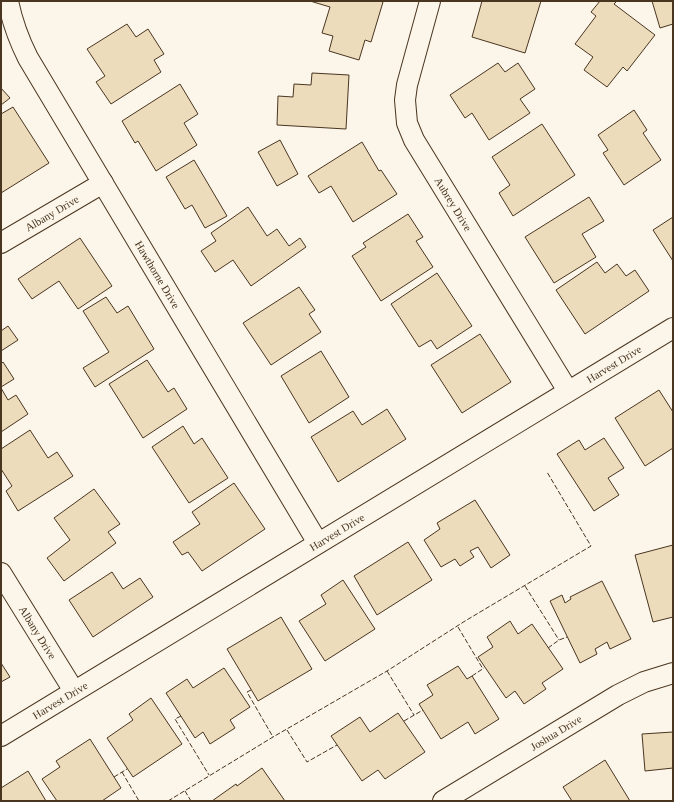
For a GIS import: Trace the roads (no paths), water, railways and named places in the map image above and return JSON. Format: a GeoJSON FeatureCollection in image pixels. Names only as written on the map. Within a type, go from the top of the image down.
{"type":"FeatureCollection","features":[{"type":"Feature","properties":{"kind":"street","name":"Hawthorne Drive"},"geometry":{"type":"LineString","coordinates":[[8,1],[17,35],[28,58],[318,543]]}},
{"type":"Feature","properties":{"kind":"street","name":"Aubrey Drive"},"geometry":{"type":"LineString","coordinates":[[430,1],[407,85],[405,100],[407,123],[414,140],[568,391]]}},
{"type":"Feature","properties":{"kind":"street","name":"Albany Drive"},"geometry":{"type":"LineString","coordinates":[[1,243],[103,183]]}},
{"type":"Feature","properties":{"kind":"street","name":"Harvest Drive"},"geometry":{"type":"LineString","coordinates":[[1,736],[673,328]]}},
{"type":"Feature","properties":{"kind":"street","name":"Albany Drive"},"geometry":{"type":"LineString","coordinates":[[1,573],[74,692]]}},
{"type":"Feature","properties":{"kind":"street","name":"Joshua Drive"},"geometry":{"type":"LineString","coordinates":[[443,801],[618,695],[644,682],[673,673]]}}]}
